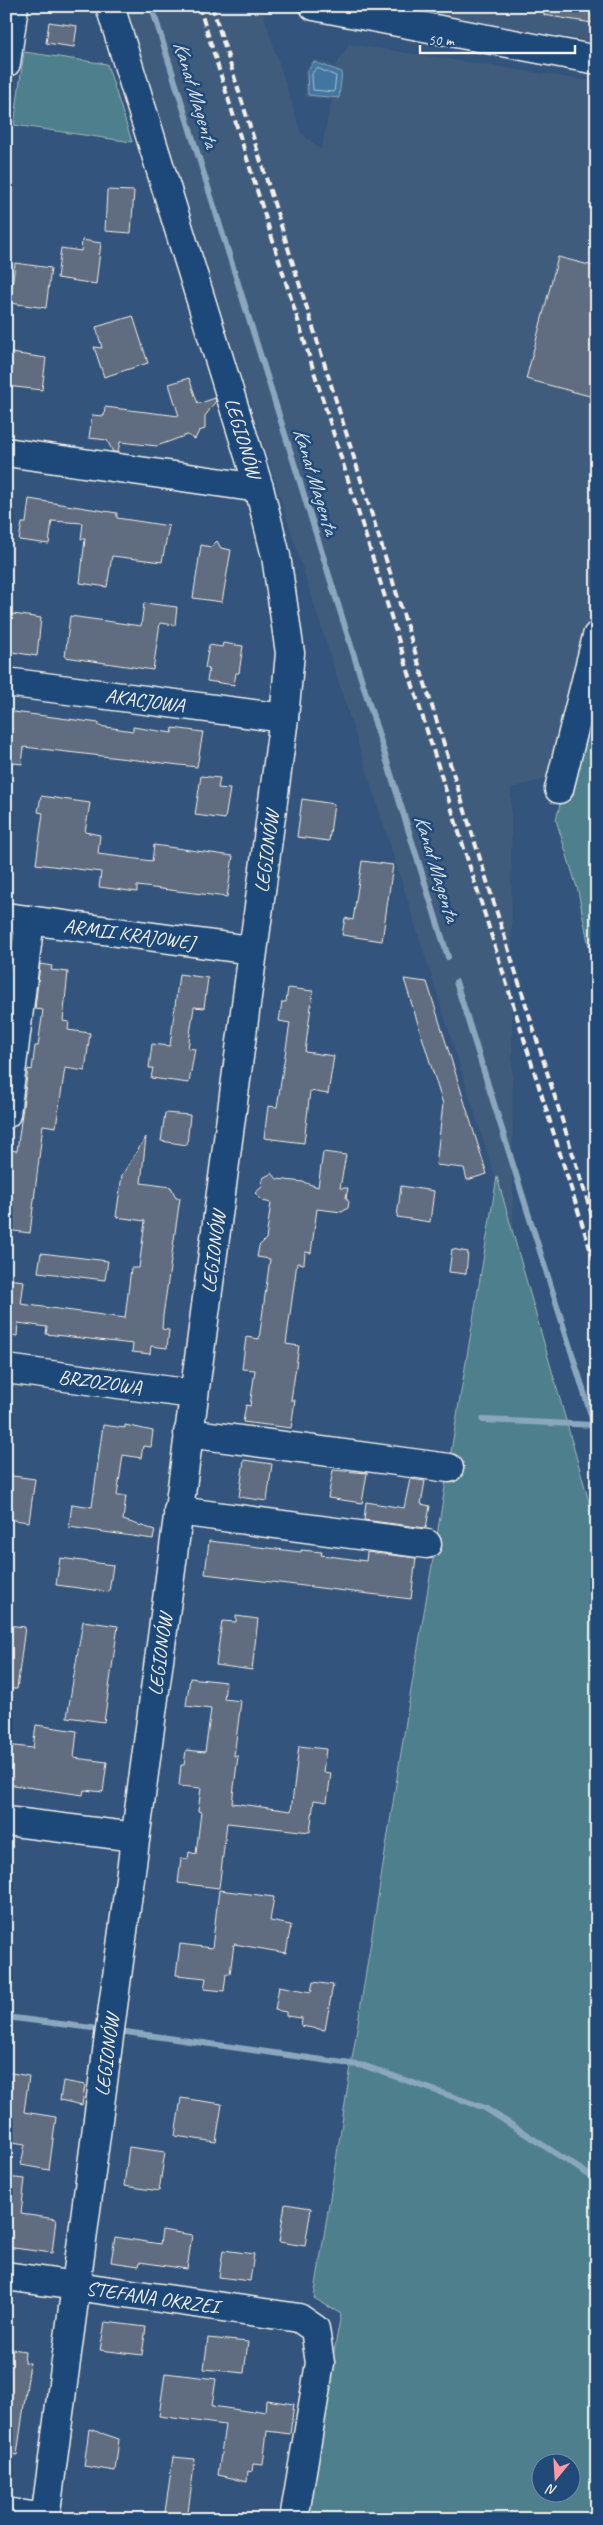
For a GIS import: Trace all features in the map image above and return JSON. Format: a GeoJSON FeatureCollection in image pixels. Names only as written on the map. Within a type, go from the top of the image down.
{"type":"FeatureCollection","features":[{"type":"Feature","properties":{"kind":"street"},"geometry":{"type":"LineString","coordinates":[[6,63],[14,6]]}},
{"type":"Feature","properties":{"kind":"street","name":"LEGIONÓW"},"geometry":{"type":"LineString","coordinates":[[45,2518],[77,2286],[251,950],[284,718],[290,653],[276,556],[259,488],[110,6]]}},
{"type":"Feature","properties":{"kind":"street"},"geometry":{"type":"LineString","coordinates":[[314,6],[597,60]]}},
{"type":"Feature","properties":{"kind":"street"},"geometry":{"type":"LineString","coordinates":[[6,452],[259,488]]}},
{"type":"Feature","properties":{"kind":"street"},"geometry":{"type":"LineString","coordinates":[[559,789],[597,636]]}},
{"type":"Feature","properties":{"kind":"street","name":"AKACJOWA"},"geometry":{"type":"LineString","coordinates":[[6,682],[284,718]]}},
{"type":"Feature","properties":{"kind":"street"},"geometry":{"type":"LineString","coordinates":[[6,1114],[18,918]]}},
{"type":"Feature","properties":{"kind":"street","name":"ARMII KRAJOWEJ"},"geometry":{"type":"LineString","coordinates":[[18,918],[251,950]]}},
{"type":"Feature","properties":{"kind":"street","name":"BRZOZOWA"},"geometry":{"type":"LineString","coordinates":[[6,1369],[194,1394]]}},
{"type":"Feature","properties":{"kind":"street"},"geometry":{"type":"LineString","coordinates":[[188,1432],[450,1468]]}},
{"type":"Feature","properties":{"kind":"street"},"geometry":{"type":"LineString","coordinates":[[178,1511],[427,1544]]}},
{"type":"Feature","properties":{"kind":"street"},"geometry":{"type":"LineString","coordinates":[[6,1821],[135,1837]]}},
{"type":"Feature","properties":{"kind":"street","name":"STEFANA OKRZEI"},"geometry":{"type":"LineString","coordinates":[[6,2276],[298,2318],[314,2329],[320,2363],[294,2519]]}},
{"type":"Feature","properties":{"kind":"street"},"geometry":{"type":"LineString","coordinates":[[6,2512],[45,2518]]}},
{"type":"Feature","properties":{"kind":"shaded area"},"geometry":{"type":"Polygon","coordinates":[[[125,6],[261,6],[301,133],[321,150],[332,100],[305,97],[305,70],[314,59],[335,67],[349,44],[597,82],[597,614],[556,776],[511,788],[513,1234],[125,6]]]}},
{"type":"Feature","properties":{"kind":"shaded area"},"geometry":{"type":"Polygon","coordinates":[[[385,6],[597,6],[597,42],[385,6]]]}},
{"type":"Feature","properties":{"kind":"green space"},"geometry":{"type":"Polygon","coordinates":[[[24,52],[107,64],[132,142],[14,125],[24,52]]]}},
{"type":"Feature","properties":{"kind":"green space"},"geometry":{"type":"Polygon","coordinates":[[[597,659],[597,988],[578,891],[556,820],[597,659]]]}},
{"type":"Feature","properties":{"kind":"green space"},"geometry":{"type":"Polygon","coordinates":[[[497,1177],[597,1530],[597,2519],[303,2519],[341,2314],[314,2298],[411,1690],[497,1177]]]}},
{"type":"Feature","properties":{"kind":"water"},"geometry":{"type":"Polygon","coordinates":[[[314,62],[342,72],[339,98],[308,95],[307,72],[314,62]]]}},
{"type":"Feature","properties":{"kind":"building"},"geometry":{"type":"Polygon","coordinates":[[[544,6],[595,6],[592,23],[544,15],[544,6]]]}},
{"type":"Feature","properties":{"kind":"building"},"geometry":{"type":"Polygon","coordinates":[[[49,22],[77,26],[74,47],[46,43],[49,22]]]}},
{"type":"Feature","properties":{"kind":"building"},"geometry":{"type":"Polygon","coordinates":[[[107,190],[134,191],[131,233],[105,231],[107,190]]]}},
{"type":"Feature","properties":{"kind":"building"},"geometry":{"type":"Polygon","coordinates":[[[82,240],[101,243],[96,284],[57,278],[61,248],[81,251],[82,240]]]}},
{"type":"Feature","properties":{"kind":"building"},"geometry":{"type":"Polygon","coordinates":[[[558,257],[597,267],[597,398],[526,379],[558,257]]]}},
{"type":"Feature","properties":{"kind":"building"},"geometry":{"type":"Polygon","coordinates":[[[15,263],[51,268],[46,308],[10,303],[15,263]]]}},
{"type":"Feature","properties":{"kind":"building"},"geometry":{"type":"Polygon","coordinates":[[[133,316],[148,363],[104,377],[94,347],[102,348],[96,327],[133,316]]]}},
{"type":"Feature","properties":{"kind":"building"},"geometry":{"type":"Polygon","coordinates":[[[11,353],[46,358],[42,390],[6,386],[11,353]]]}},
{"type":"Feature","properties":{"kind":"building"},"geometry":{"type":"Polygon","coordinates":[[[189,378],[198,404],[215,398],[216,401],[205,416],[205,429],[199,431],[195,439],[187,435],[157,446],[120,442],[118,452],[113,452],[107,440],[89,438],[92,415],[104,416],[105,407],[179,416],[169,384],[189,378]]]}},
{"type":"Feature","properties":{"kind":"building"},"geometry":{"type":"Polygon","coordinates":[[[29,499],[117,513],[117,518],[169,526],[162,562],[112,556],[107,587],[80,583],[85,539],[81,539],[83,523],[52,521],[49,544],[19,540],[22,523],[26,523],[29,499]]]}},
{"type":"Feature","properties":{"kind":"building"},"geometry":{"type":"Polygon","coordinates":[[[217,541],[221,548],[231,550],[222,602],[193,598],[201,545],[211,547],[217,541]]]}},
{"type":"Feature","properties":{"kind":"building"},"geometry":{"type":"Polygon","coordinates":[[[144,603],[177,607],[175,625],[160,623],[153,670],[65,657],[70,616],[141,626],[144,603]]]}},
{"type":"Feature","properties":{"kind":"building"},"geometry":{"type":"Polygon","coordinates":[[[6,613],[41,618],[37,656],[6,651],[6,613]]]}},
{"type":"Feature","properties":{"kind":"building"},"geometry":{"type":"Polygon","coordinates":[[[223,643],[243,646],[239,673],[236,673],[234,685],[207,681],[209,669],[205,668],[209,645],[222,647],[223,643]]]}},
{"type":"Feature","properties":{"kind":"building"},"geometry":{"type":"Polygon","coordinates":[[[6,711],[99,723],[99,726],[133,731],[133,727],[172,733],[173,728],[203,732],[197,767],[24,747],[22,764],[6,762],[6,711]]]}},
{"type":"Feature","properties":{"kind":"building"},"geometry":{"type":"Polygon","coordinates":[[[201,776],[220,778],[218,788],[230,789],[225,819],[195,815],[201,776]]]}},
{"type":"Feature","properties":{"kind":"building"},"geometry":{"type":"Polygon","coordinates":[[[41,796],[90,803],[85,832],[100,835],[98,854],[152,861],[154,845],[233,856],[227,897],[137,886],[137,892],[99,887],[101,872],[36,864],[43,813],[38,812],[41,796]]]}},
{"type":"Feature","properties":{"kind":"building"},"geometry":{"type":"Polygon","coordinates":[[[302,799],[334,804],[329,841],[297,837],[302,799]]]}},
{"type":"Feature","properties":{"kind":"building"},"geometry":{"type":"Polygon","coordinates":[[[362,861],[393,865],[382,941],[342,935],[345,918],[353,920],[362,861]]]}},
{"type":"Feature","properties":{"kind":"building"},"geometry":{"type":"Polygon","coordinates":[[[40,964],[52,966],[51,970],[68,972],[63,1021],[69,1022],[68,1030],[90,1033],[85,1071],[65,1068],[56,1127],[43,1125],[30,1233],[6,1230],[6,1171],[10,1150],[17,1151],[28,1069],[32,1070],[35,1046],[38,1046],[43,1010],[35,1009],[40,964]]]}},
{"type":"Feature","properties":{"kind":"building"},"geometry":{"type":"Polygon","coordinates":[[[179,974],[208,978],[204,1008],[194,1007],[188,1048],[195,1049],[189,1083],[151,1078],[153,1068],[149,1068],[152,1044],[170,1046],[179,974]]]}},
{"type":"Feature","properties":{"kind":"building"},"geometry":{"type":"Polygon","coordinates":[[[404,979],[427,982],[487,1174],[467,1180],[464,1168],[436,1165],[443,1104],[404,979]]]}},
{"type":"Feature","properties":{"kind":"building"},"geometry":{"type":"Polygon","coordinates":[[[288,988],[313,991],[305,1052],[334,1056],[328,1094],[310,1091],[304,1143],[264,1138],[268,1106],[277,1107],[290,1023],[279,1021],[282,1002],[286,1002],[288,988]]]}},
{"type":"Feature","properties":{"kind":"building"},"geometry":{"type":"Polygon","coordinates":[[[165,1113],[190,1115],[187,1145],[161,1141],[165,1113]]]}},
{"type":"Feature","properties":{"kind":"building"},"geometry":{"type":"Polygon","coordinates":[[[146,1137],[141,1183],[171,1187],[176,1198],[180,1198],[163,1316],[162,1329],[169,1330],[167,1348],[151,1346],[150,1354],[132,1352],[133,1344],[46,1334],[47,1327],[18,1323],[17,1336],[6,1335],[6,1279],[24,1281],[21,1304],[125,1318],[131,1268],[139,1268],[145,1221],[116,1217],[122,1175],[146,1137]]]}},
{"type":"Feature","properties":{"kind":"building"},"geometry":{"type":"Polygon","coordinates":[[[323,1152],[346,1155],[340,1188],[348,1188],[346,1198],[349,1202],[348,1208],[342,1212],[317,1209],[311,1253],[305,1252],[304,1264],[297,1263],[286,1344],[299,1346],[291,1400],[295,1400],[291,1428],[243,1422],[246,1405],[250,1406],[255,1370],[242,1369],[246,1337],[259,1339],[270,1259],[257,1257],[259,1246],[266,1239],[271,1203],[263,1201],[255,1193],[262,1187],[263,1178],[272,1173],[277,1179],[303,1182],[318,1187],[323,1152]]]}},
{"type":"Feature","properties":{"kind":"building"},"geometry":{"type":"Polygon","coordinates":[[[401,1186],[434,1191],[430,1222],[397,1217],[401,1186]]]}},
{"type":"Feature","properties":{"kind":"building"},"geometry":{"type":"Polygon","coordinates":[[[452,1249],[468,1252],[466,1274],[449,1272],[452,1249]]]}},
{"type":"Feature","properties":{"kind":"building"},"geometry":{"type":"Polygon","coordinates":[[[41,1253],[108,1261],[105,1280],[38,1272],[41,1253]]]}},
{"type":"Feature","properties":{"kind":"building"},"geometry":{"type":"Polygon","coordinates":[[[103,1425],[125,1428],[125,1425],[153,1431],[151,1447],[143,1446],[141,1458],[123,1455],[117,1496],[126,1496],[123,1520],[155,1530],[153,1539],[69,1527],[72,1504],[92,1507],[103,1425]]]}},
{"type":"Feature","properties":{"kind":"building"},"geometry":{"type":"Polygon","coordinates":[[[244,1460],[272,1464],[267,1501],[239,1497],[244,1460]]]}},
{"type":"Feature","properties":{"kind":"building"},"geometry":{"type":"Polygon","coordinates":[[[333,1470],[367,1473],[362,1503],[328,1498],[333,1470]]]}},
{"type":"Feature","properties":{"kind":"building"},"geometry":{"type":"Polygon","coordinates":[[[6,1475],[35,1479],[29,1522],[6,1519],[6,1475]]]}},
{"type":"Feature","properties":{"kind":"building"},"geometry":{"type":"Polygon","coordinates":[[[410,1479],[425,1481],[421,1504],[430,1506],[426,1528],[364,1520],[366,1502],[404,1508],[410,1479]]]}},
{"type":"Feature","properties":{"kind":"building"},"geometry":{"type":"Polygon","coordinates":[[[209,1541],[301,1552],[301,1550],[322,1552],[321,1555],[366,1561],[367,1552],[416,1558],[411,1599],[205,1574],[209,1541]]]}},
{"type":"Feature","properties":{"kind":"building"},"geometry":{"type":"Polygon","coordinates":[[[60,1558],[113,1565],[109,1592],[56,1585],[60,1558]]]}},
{"type":"Feature","properties":{"kind":"building"},"geometry":{"type":"Polygon","coordinates":[[[236,1616],[258,1619],[252,1670],[216,1665],[222,1621],[236,1622],[236,1616]]]}},
{"type":"Feature","properties":{"kind":"building"},"geometry":{"type":"Polygon","coordinates":[[[83,1621],[118,1626],[104,1722],[67,1717],[83,1621]]]}},
{"type":"Feature","properties":{"kind":"building"},"geometry":{"type":"Polygon","coordinates":[[[6,1625],[25,1627],[17,1689],[6,1689],[6,1625]]]}},
{"type":"Feature","properties":{"kind":"building"},"geometry":{"type":"Polygon","coordinates":[[[190,1678],[226,1682],[224,1699],[241,1701],[234,1756],[238,1756],[232,1803],[291,1811],[299,1746],[326,1749],[323,1772],[331,1773],[327,1802],[314,1800],[310,1832],[227,1823],[219,1888],[178,1883],[181,1858],[188,1859],[189,1852],[196,1854],[201,1812],[198,1811],[201,1788],[179,1786],[181,1765],[184,1765],[186,1750],[205,1752],[211,1709],[186,1706],[190,1678]]]}},
{"type":"Feature","properties":{"kind":"building"},"geometry":{"type":"Polygon","coordinates":[[[36,1725],[77,1731],[74,1758],[107,1762],[103,1792],[84,1790],[83,1795],[6,1784],[6,1745],[33,1748],[36,1725]]]}},
{"type":"Feature","properties":{"kind":"building"},"geometry":{"type":"Polygon","coordinates":[[[219,1890],[274,1897],[270,1921],[291,1925],[286,1953],[234,1944],[230,1974],[226,1974],[224,1991],[204,1989],[206,1978],[176,1975],[180,1944],[212,1948],[219,1890]]]}},
{"type":"Feature","properties":{"kind":"building"},"geometry":{"type":"Polygon","coordinates":[[[313,1982],[333,1985],[325,2030],[301,2026],[302,2018],[286,2016],[286,2012],[275,2010],[279,1986],[311,1992],[313,1982]]]}},
{"type":"Feature","properties":{"kind":"building"},"geometry":{"type":"Polygon","coordinates":[[[6,2072],[29,2076],[24,2112],[56,2117],[49,2170],[21,2165],[25,2144],[6,2141],[6,2072]]]}},
{"type":"Feature","properties":{"kind":"building"},"geometry":{"type":"Polygon","coordinates":[[[63,2081],[85,2085],[82,2105],[60,2100],[63,2081]]]}},
{"type":"Feature","properties":{"kind":"building"},"geometry":{"type":"Polygon","coordinates":[[[181,2098],[222,2104],[216,2142],[175,2136],[181,2098]]]}},
{"type":"Feature","properties":{"kind":"building"},"geometry":{"type":"Polygon","coordinates":[[[129,2147],[165,2152],[159,2191],[124,2186],[129,2147]]]}},
{"type":"Feature","properties":{"kind":"building"},"geometry":{"type":"Polygon","coordinates":[[[6,2177],[25,2179],[21,2214],[56,2219],[52,2253],[6,2247],[6,2177]]]}},
{"type":"Feature","properties":{"kind":"building"},"geometry":{"type":"Polygon","coordinates":[[[285,2204],[311,2208],[305,2246],[279,2242],[285,2204]]]}},
{"type":"Feature","properties":{"kind":"building"},"geometry":{"type":"Polygon","coordinates":[[[162,2230],[192,2235],[187,2269],[140,2262],[139,2266],[111,2262],[115,2237],[160,2244],[162,2230]]]}},
{"type":"Feature","properties":{"kind":"building"},"geometry":{"type":"Polygon","coordinates":[[[223,2250],[254,2254],[250,2281],[219,2277],[223,2250]]]}},
{"type":"Feature","properties":{"kind":"building"},"geometry":{"type":"Polygon","coordinates":[[[105,2322],[146,2327],[142,2355],[100,2350],[105,2322]]]}},
{"type":"Feature","properties":{"kind":"building"},"geometry":{"type":"Polygon","coordinates":[[[208,2338],[248,2342],[244,2373],[204,2369],[208,2338]]]}},
{"type":"Feature","properties":{"kind":"building"},"geometry":{"type":"Polygon","coordinates":[[[6,2348],[25,2351],[24,2362],[30,2363],[17,2455],[6,2454],[6,2348]]]}},
{"type":"Feature","properties":{"kind":"building"},"geometry":{"type":"Polygon","coordinates":[[[165,2373],[216,2379],[212,2406],[265,2412],[266,2400],[294,2404],[290,2434],[267,2431],[263,2465],[253,2464],[252,2472],[248,2471],[247,2482],[218,2475],[225,2425],[159,2416],[165,2373]]]}},
{"type":"Feature","properties":{"kind":"building"},"geometry":{"type":"Polygon","coordinates":[[[89,2429],[119,2439],[115,2471],[84,2466],[89,2429]]]}},
{"type":"Feature","properties":{"kind":"building"},"geometry":{"type":"Polygon","coordinates":[[[173,2457],[195,2459],[187,2519],[164,2519],[173,2457]]]}},
{"type":"Feature","properties":{"kind":"waterway","name":"Kanał Magenta"},"geometry":{"type":"LineString","coordinates":[[154,14],[448,957]]}},
{"type":"Feature","properties":{"kind":"waterway","name":"Kanał Magenta"},"geometry":{"type":"LineString","coordinates":[[456,982],[597,1434]]}},
{"type":"Feature","properties":{"kind":"waterway"},"geometry":{"type":"LineString","coordinates":[[483,1420],[594,1425]]}},
{"type":"Feature","properties":{"kind":"waterway"},"geometry":{"type":"LineString","coordinates":[[6,2017],[92,2028]]}},
{"type":"Feature","properties":{"kind":"waterway"},"geometry":{"type":"LineString","coordinates":[[126,2032],[365,2066],[485,2108],[597,2180]]}},
{"type":"Feature","properties":{"kind":"railway"},"geometry":{"type":"LineString","coordinates":[[199,6],[597,1271]]}},
{"type":"Feature","properties":{"kind":"railway"},"geometry":{"type":"LineString","coordinates":[[212,6],[597,1231]]}}]}
